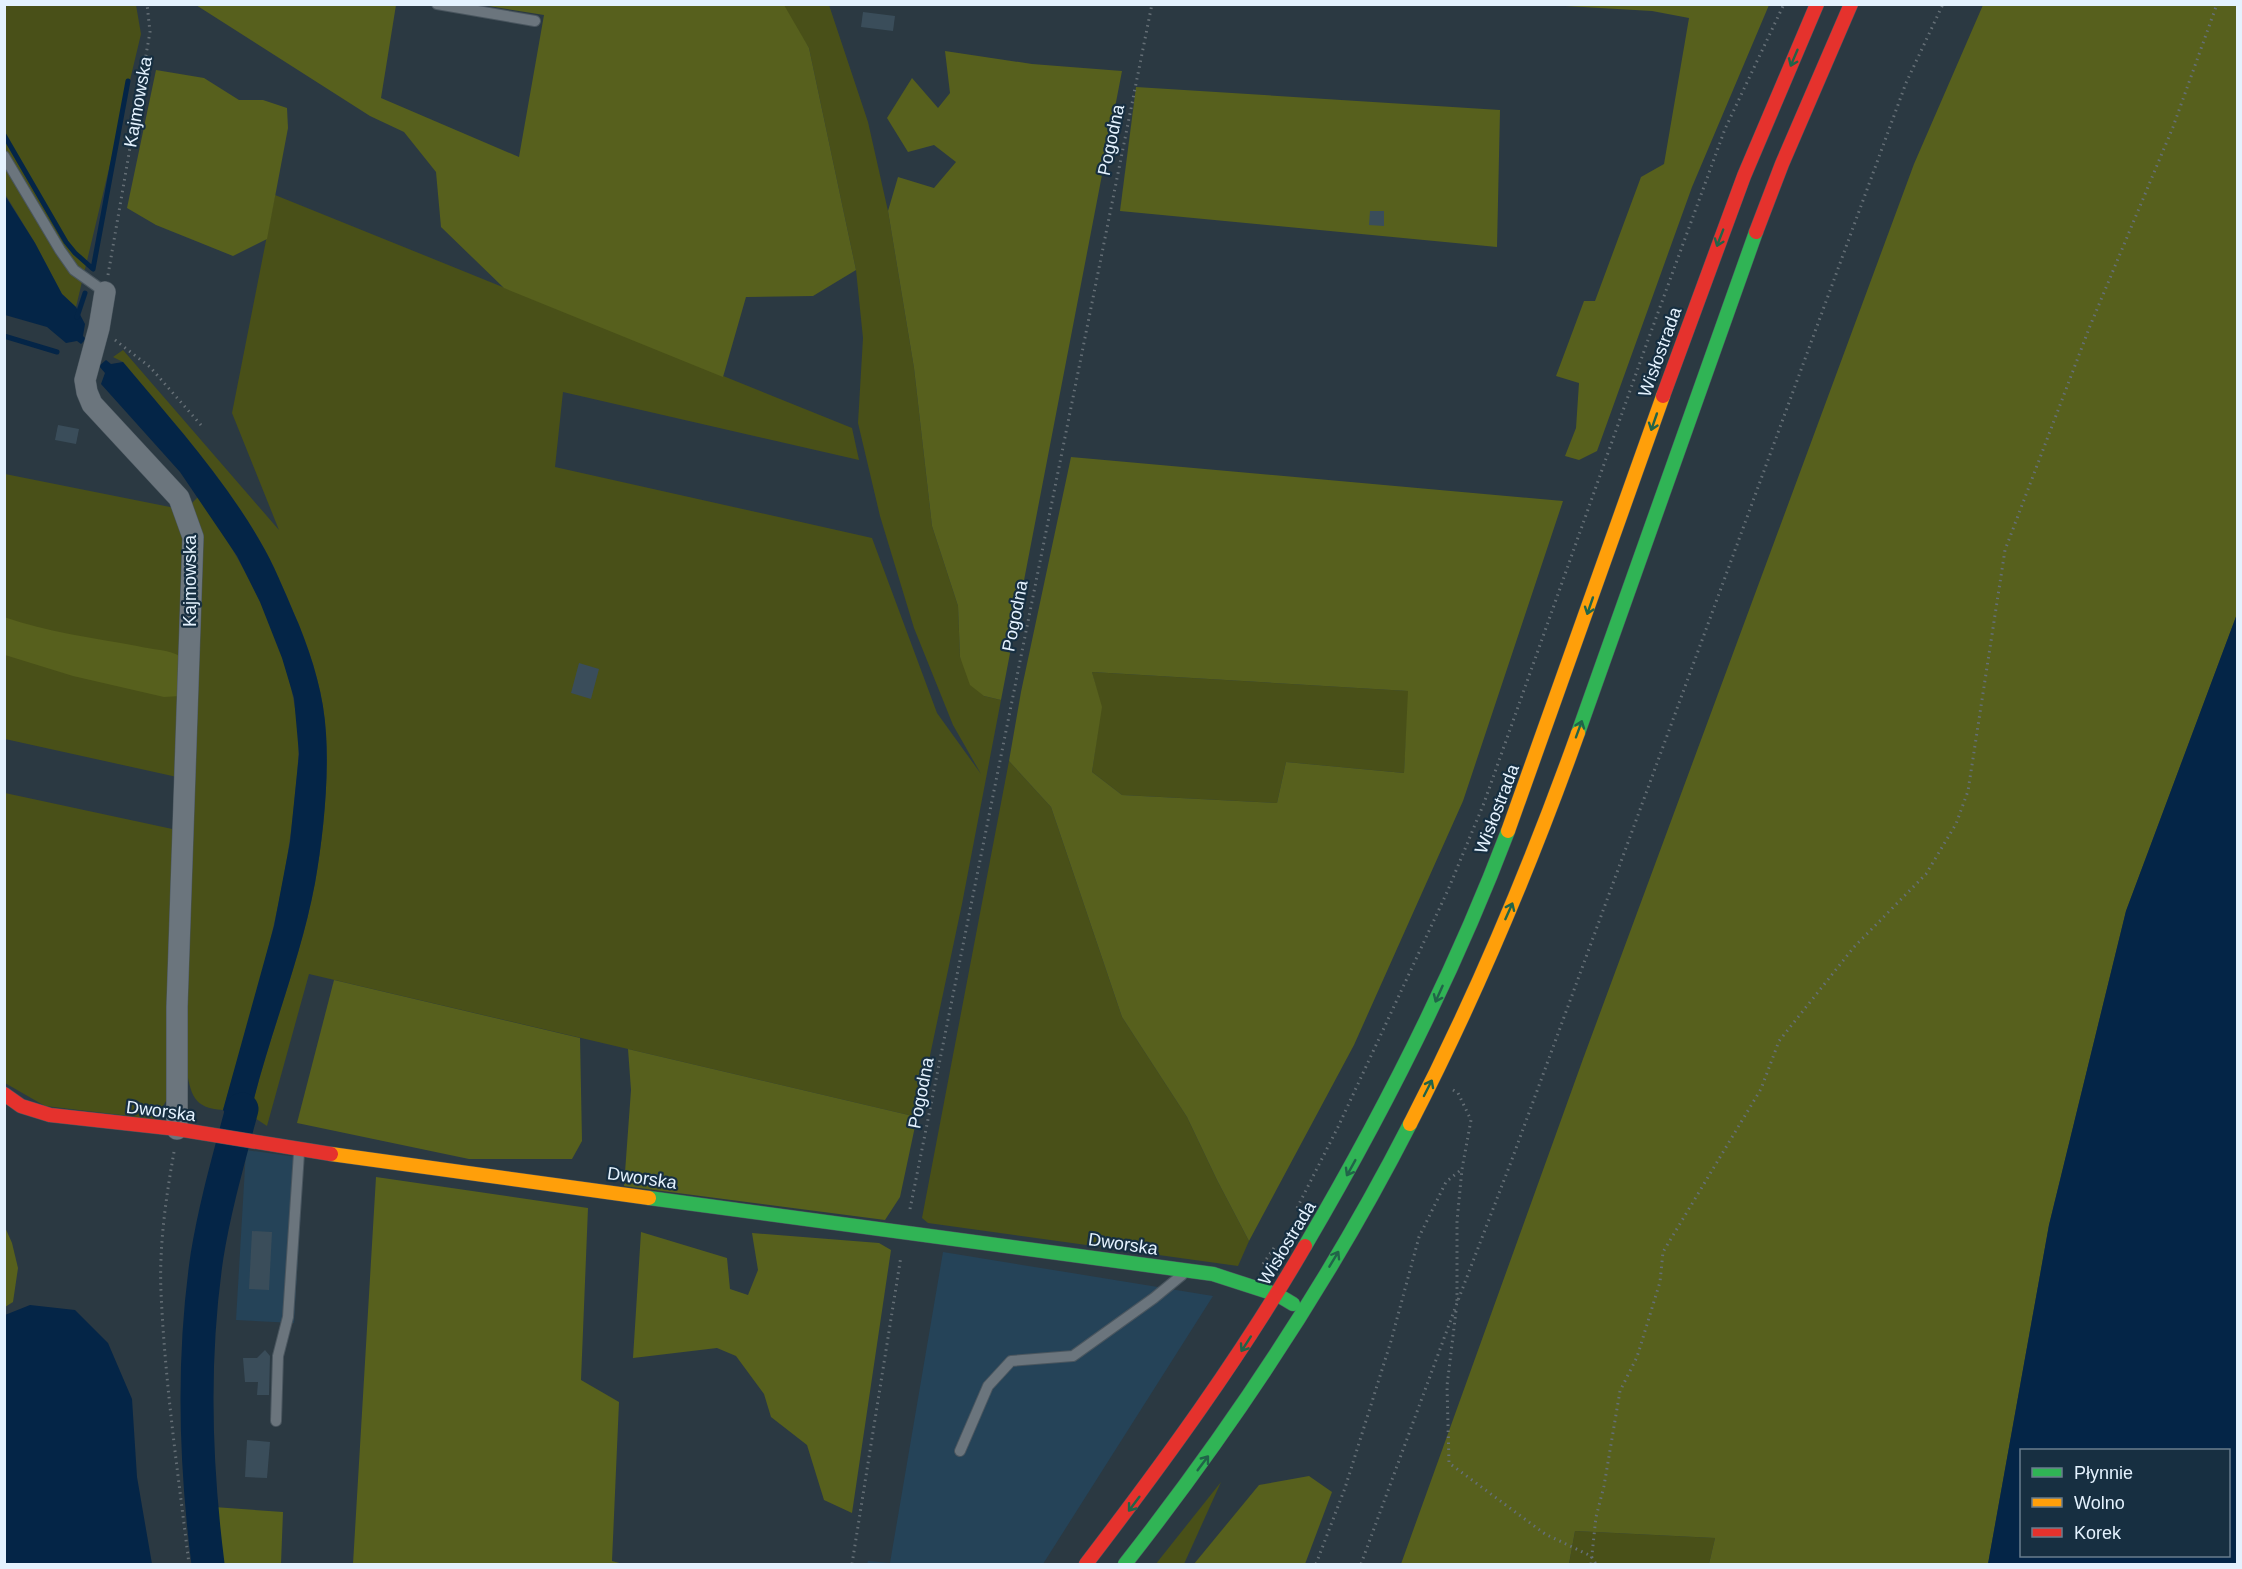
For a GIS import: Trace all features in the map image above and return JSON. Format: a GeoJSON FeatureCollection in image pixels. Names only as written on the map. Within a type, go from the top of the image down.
{"type":"FeatureCollection","features":[{"type":"Feature","properties":{"kind":"main road","name":"Wisłostrada"},"geometry":{"type":"LineString","coordinates":[[1086,1564],[1176,1447],[1278,1295],[1377,1122],[1414,1049],[1464,941],[1538,752],[1720,238],[1817,4]]}},
{"type":"Feature","properties":{"kind":"main road"},"geometry":{"type":"LineString","coordinates":[[1125,1564],[1217,1444],[1283,1346],[1363,1212],[1434,1078],[1513,903],[1556,792],[1752,242],[1782,164],[1851,4]]}},
{"type":"Feature","properties":{"kind":"main road","name":"Dworska"},"geometry":{"type":"LineString","coordinates":[[4,1094],[21,1106],[50,1115],[177,1129],[299,1150],[1213,1274],[1278,1295],[1304,1309]]}},
{"type":"Feature","properties":{"kind":"street","name":"Kajmowska"},"geometry":{"type":"LineString","coordinates":[[105,292],[99,328],[85,380],[89,398],[179,498],[193,537],[178,995],[177,1129]]}},
{"type":"Feature","properties":{"kind":"lane"},"geometry":{"type":"LineString","coordinates":[[437,4],[535,21]]}},
{"type":"Feature","properties":{"kind":"lane"},"geometry":{"type":"LineString","coordinates":[[4,156],[74,270],[105,292]]}},
{"type":"Feature","properties":{"kind":"lane"},"geometry":{"type":"LineString","coordinates":[[276,1421],[278,1356],[288,1317],[299,1150]]}},
{"type":"Feature","properties":{"kind":"lane"},"geometry":{"type":"LineString","coordinates":[[960,1451],[988,1386],[1011,1361],[1073,1356],[1154,1298],[1187,1270]]}},
{"type":"Feature","properties":{"kind":"path","name":"Kajmowska"},"geometry":{"type":"LineString","coordinates":[[105,292],[150,32],[147,4]]}},
{"type":"Feature","properties":{"kind":"path","name":"Pogodna"},"geometry":{"type":"LineString","coordinates":[[852,1564],[905,1233],[932,1108],[992,797],[1152,4]]}},
{"type":"Feature","properties":{"kind":"path"},"geometry":{"type":"LineString","coordinates":[[1293,1215],[1353,1095],[1448,890],[1479,814],[1725,129],[1784,4]]}},
{"type":"Feature","properties":{"kind":"path"},"geometry":{"type":"LineString","coordinates":[[1361,1564],[1456,1304],[1516,1150],[1906,83],[1943,4]]}},
{"type":"Feature","properties":{"kind":"path"},"geometry":{"type":"LineString","coordinates":[[1591,1564],[1596,1517],[1604,1486],[1620,1391],[1637,1357],[1660,1282],[1663,1252],[1761,1089],[1779,1041],[1854,947],[1926,874],[1956,824],[1968,791],[2005,550],[2090,326],[2173,126],[2217,4]]}},
{"type":"Feature","properties":{"kind":"path"},"geometry":{"type":"LineString","coordinates":[[99,328],[150,368],[201,425]]}},
{"type":"Feature","properties":{"kind":"path"},"geometry":{"type":"LineString","coordinates":[[1434,1078],[1458,1093],[1471,1120],[1462,1168],[1457,1221],[1456,1304],[1447,1386],[1449,1463],[1545,1534],[1591,1556],[1596,1564]]}},
{"type":"Feature","properties":{"kind":"path"},"geometry":{"type":"LineString","coordinates":[[177,1129],[164,1232],[161,1290],[168,1382],[189,1564]]}},
{"type":"Feature","properties":{"kind":"path"},"geometry":{"type":"LineString","coordinates":[[1316,1564],[1356,1454],[1391,1341],[1419,1237],[1446,1182],[1462,1168]]}},
{"type":"Feature","properties":{"kind":"path"},"geometry":{"type":"LineString","coordinates":[[1249,1285],[1279,1239]]}},
{"type":"Feature","properties":{"kind":"shaded area"},"geometry":{"type":"Polygon","coordinates":[[[4,194],[35,243],[62,294],[76,307],[85,324],[83,336],[86,339],[81,344],[77,341],[66,343],[47,327],[5,315],[4,194]]]}},
{"type":"Feature","properties":{"kind":"shaded area"},"geometry":{"type":"Polygon","coordinates":[[[106,360],[111,364],[123,362],[217,476],[250,525],[274,568],[299,625],[313,665],[323,706],[327,752],[326,789],[323,828],[309,913],[250,1115],[238,1123],[232,1122],[223,1110],[274,926],[290,842],[299,754],[294,698],[282,658],[260,602],[237,556],[180,472],[101,384],[105,373],[99,366],[106,360]]]}},
{"type":"Feature","properties":{"kind":"shaded area"},"geometry":{"type":"Polygon","coordinates":[[[2237,614],[2237,1564],[1988,1564],[2049,1225],[2126,911],[2237,614]]]}},
{"type":"Feature","properties":{"kind":"shaded area"},"geometry":{"type":"Polygon","coordinates":[[[246,1150],[304,1158],[294,1323],[236,1320],[246,1150]]]}},
{"type":"Feature","properties":{"kind":"shaded area"},"geometry":{"type":"Polygon","coordinates":[[[943,1252],[1213,1296],[1043,1564],[867,1564],[868,1561],[890,1563],[943,1252]]]}},
{"type":"Feature","properties":{"kind":"shaded area"},"geometry":{"type":"Polygon","coordinates":[[[30,1305],[75,1310],[108,1343],[132,1399],[137,1477],[152,1564],[5,1564],[5,1315],[30,1305]]]}},
{"type":"Feature","properties":{"kind":"green space"},"geometry":{"type":"Polygon","coordinates":[[[5,5],[136,5],[141,34],[76,307],[62,294],[5,194],[5,5]]]}},
{"type":"Feature","properties":{"kind":"green space"},"geometry":{"type":"Polygon","coordinates":[[[196,5],[396,5],[381,98],[519,157],[544,15],[482,5],[784,5],[809,48],[856,270],[813,296],[746,297],[723,377],[504,288],[441,227],[436,172],[404,132],[370,116],[196,5]]]}},
{"type":"Feature","properties":{"kind":"green space"},"geometry":{"type":"Polygon","coordinates":[[[781,5],[829,5],[868,122],[888,211],[914,368],[932,526],[958,606],[960,657],[984,696],[1001,700],[962,904],[917,1117],[309,974],[267,1126],[250,1115],[309,913],[321,847],[327,752],[320,692],[299,625],[274,568],[250,525],[217,476],[180,430],[123,362],[113,357],[123,350],[279,530],[232,413],[275,195],[852,428],[859,460],[563,392],[555,467],[872,538],[937,713],[981,774],[953,725],[914,628],[880,516],[858,423],[863,338],[856,270],[809,48],[781,5]]]}},
{"type":"Feature","properties":{"kind":"green space"},"geometry":{"type":"Polygon","coordinates":[[[1548,5],[1769,5],[1692,187],[1597,451],[1579,460],[1565,456],[1576,428],[1579,383],[1556,376],[1584,301],[1595,301],[1641,177],[1664,164],[1689,18],[1652,11],[1548,5]]]}},
{"type":"Feature","properties":{"kind":"green space"},"geometry":{"type":"Polygon","coordinates":[[[1983,5],[2237,5],[2237,614],[2126,911],[2049,1225],[1988,1564],[1709,1564],[1715,1538],[1575,1531],[1569,1564],[1401,1564],[1583,1059],[1914,164],[1983,5]]]}},
{"type":"Feature","properties":{"kind":"green space"},"geometry":{"type":"Polygon","coordinates":[[[945,51],[1032,64],[1122,71],[1001,700],[984,696],[970,685],[960,657],[958,606],[932,526],[914,368],[888,211],[898,177],[934,188],[956,162],[934,145],[908,152],[887,118],[912,78],[938,108],[950,93],[945,51]]]}},
{"type":"Feature","properties":{"kind":"green space"},"geometry":{"type":"Polygon","coordinates":[[[156,70],[204,78],[239,100],[263,100],[287,108],[288,128],[267,239],[233,256],[156,225],[127,208],[156,70]]]}},
{"type":"Feature","properties":{"kind":"green space"},"geometry":{"type":"Polygon","coordinates":[[[1136,87],[1500,110],[1497,247],[1120,211],[1136,87]]]}},
{"type":"Feature","properties":{"kind":"green space"},"geometry":{"type":"Polygon","coordinates":[[[1071,457],[1563,501],[1463,801],[1354,1045],[1249,1241],[1187,1117],[1122,1017],[1051,807],[1009,761],[1021,692],[1071,457]],[[1092,672],[1102,707],[1092,772],[1122,795],[1277,803],[1286,762],[1404,773],[1408,691],[1092,672]]]}},
{"type":"Feature","properties":{"kind":"green space"},"geometry":{"type":"Polygon","coordinates":[[[5,474],[175,508],[182,530],[184,556],[177,777],[5,739],[5,474]]]}},
{"type":"Feature","properties":{"kind":"green space"},"geometry":{"type":"Polygon","coordinates":[[[198,497],[233,550],[263,608],[286,670],[294,701],[298,732],[298,769],[283,882],[266,959],[223,1110],[213,1109],[199,1103],[192,1092],[186,1067],[190,505],[198,497]]]}},
{"type":"Feature","properties":{"kind":"green space"},"geometry":{"type":"Polygon","coordinates":[[[4,617],[54,631],[177,654],[182,657],[180,696],[164,697],[73,676],[5,655],[4,617]]]}},
{"type":"Feature","properties":{"kind":"green space"},"geometry":{"type":"Polygon","coordinates":[[[1092,672],[1409,691],[1404,773],[1286,762],[1277,803],[1122,795],[1092,772],[1101,708],[1092,672]]]}},
{"type":"Feature","properties":{"kind":"green space"},"geometry":{"type":"Polygon","coordinates":[[[1009,761],[1051,807],[1122,1017],[1187,1117],[1249,1241],[1238,1266],[928,1223],[922,1218],[1009,761]]]}},
{"type":"Feature","properties":{"kind":"green space"},"geometry":{"type":"Polygon","coordinates":[[[5,793],[177,830],[168,1098],[155,1119],[45,1106],[5,1083],[5,793]]]}},
{"type":"Feature","properties":{"kind":"green space"},"geometry":{"type":"Polygon","coordinates":[[[334,980],[580,1038],[582,1141],[572,1159],[469,1159],[297,1123],[334,980]]]}},
{"type":"Feature","properties":{"kind":"green space"},"geometry":{"type":"Polygon","coordinates":[[[628,1049],[917,1117],[900,1197],[885,1220],[624,1186],[631,1090],[628,1049]]]}},
{"type":"Feature","properties":{"kind":"green space"},"geometry":{"type":"Polygon","coordinates":[[[376,1177],[588,1208],[581,1380],[619,1402],[612,1561],[623,1564],[353,1564],[376,1177]]]}},
{"type":"Feature","properties":{"kind":"green space"},"geometry":{"type":"Polygon","coordinates":[[[4,1225],[12,1243],[18,1268],[13,1302],[5,1307],[4,1225]]]}},
{"type":"Feature","properties":{"kind":"green space"},"geometry":{"type":"Polygon","coordinates":[[[641,1232],[727,1258],[730,1289],[748,1295],[758,1270],[752,1233],[879,1243],[891,1250],[852,1513],[824,1500],[807,1445],[771,1417],[764,1394],[736,1356],[717,1348],[633,1358],[641,1232]]]}},
{"type":"Feature","properties":{"kind":"green space"},"geometry":{"type":"Polygon","coordinates":[[[1309,1476],[1332,1492],[1305,1564],[1194,1564],[1259,1485],[1309,1476]]]}},
{"type":"Feature","properties":{"kind":"green space"},"geometry":{"type":"Polygon","coordinates":[[[1221,1482],[1184,1564],[1156,1564],[1159,1560],[1221,1482]]]}},
{"type":"Feature","properties":{"kind":"green space"},"geometry":{"type":"Polygon","coordinates":[[[214,1507],[283,1512],[281,1564],[224,1564],[214,1507]]]}},
{"type":"Feature","properties":{"kind":"green space"},"geometry":{"type":"Polygon","coordinates":[[[1575,1531],[1715,1538],[1709,1564],[1569,1564],[1575,1531]]]}},
{"type":"Feature","properties":{"kind":"building"},"geometry":{"type":"Polygon","coordinates":[[[863,12],[895,16],[893,31],[861,27],[863,12]]]}},
{"type":"Feature","properties":{"kind":"building"},"geometry":{"type":"Polygon","coordinates":[[[1370,211],[1384,211],[1384,226],[1369,225],[1370,211]]]}},
{"type":"Feature","properties":{"kind":"building"},"geometry":{"type":"Polygon","coordinates":[[[58,425],[79,429],[76,444],[55,440],[58,425]]]}},
{"type":"Feature","properties":{"kind":"building"},"geometry":{"type":"Polygon","coordinates":[[[579,663],[599,669],[591,699],[571,693],[579,663]]]}},
{"type":"Feature","properties":{"kind":"building"},"geometry":{"type":"Polygon","coordinates":[[[252,1231],[272,1232],[269,1290],[249,1289],[252,1231]]]}},
{"type":"Feature","properties":{"kind":"building"},"geometry":{"type":"Polygon","coordinates":[[[265,1350],[270,1356],[269,1395],[257,1395],[258,1382],[245,1382],[243,1358],[257,1358],[265,1350]]]}},
{"type":"Feature","properties":{"kind":"building"},"geometry":{"type":"Polygon","coordinates":[[[247,1440],[270,1442],[267,1478],[245,1477],[247,1440]]]}},
{"type":"Feature","properties":{"kind":"waterway"},"geometry":{"type":"LineString","coordinates":[[4,135],[66,242],[93,269],[128,81]]}},
{"type":"Feature","properties":{"kind":"waterway"},"geometry":{"type":"LineString","coordinates":[[77,317],[85,293]]}},
{"type":"Feature","properties":{"kind":"waterway"},"geometry":{"type":"LineString","coordinates":[[4,336],[57,352]]}},
{"type":"Feature","properties":{"kind":"waterway"},"geometry":{"type":"LineString","coordinates":[[208,1564],[198,1449],[199,1333],[210,1237],[242,1109]]}},
{"type":"Feature","properties":{"kind":"traffic: fast"},"geometry":{"type":"LineString","coordinates":[[1578,733],[1756,232]]}},
{"type":"Feature","properties":{"kind":"traffic: fast"},"geometry":{"type":"LineString","coordinates":[[1305,1246],[1362,1145],[1415,1043],[1464,938],[1508,831]]}},
{"type":"Feature","properties":{"kind":"traffic: fast"},"geometry":{"type":"LineString","coordinates":[[1125,1564],[1204,1459],[1278,1351],[1347,1240],[1410,1124]]}},
{"type":"Feature","properties":{"kind":"traffic: fast"},"geometry":{"type":"LineString","coordinates":[[649,1198],[1213,1274],[1278,1295],[1293,1304]]}},
{"type":"Feature","properties":{"kind":"traffic: slow"},"geometry":{"type":"LineString","coordinates":[[1508,831],[1663,396]]}},
{"type":"Feature","properties":{"kind":"traffic: slow"},"geometry":{"type":"LineString","coordinates":[[1410,1124],[1457,1029],[1500,932],[1541,833],[1578,733]]}},
{"type":"Feature","properties":{"kind":"traffic: slow"},"geometry":{"type":"LineString","coordinates":[[331,1154],[649,1198]]}},
{"type":"Feature","properties":{"kind":"traffic: jam"},"geometry":{"type":"LineString","coordinates":[[1663,396],[1744,176],[1817,4]]}},
{"type":"Feature","properties":{"kind":"traffic: jam"},"geometry":{"type":"LineString","coordinates":[[1756,232],[1782,164],[1851,4]]}},
{"type":"Feature","properties":{"kind":"traffic: jam"},"geometry":{"type":"LineString","coordinates":[[4,1094],[21,1106],[50,1115],[177,1129],[331,1154]]}},
{"type":"Feature","properties":{"kind":"traffic: jam"},"geometry":{"type":"LineString","coordinates":[[1086,1564],[1200,1409],[1254,1329],[1305,1246]]}}]}
